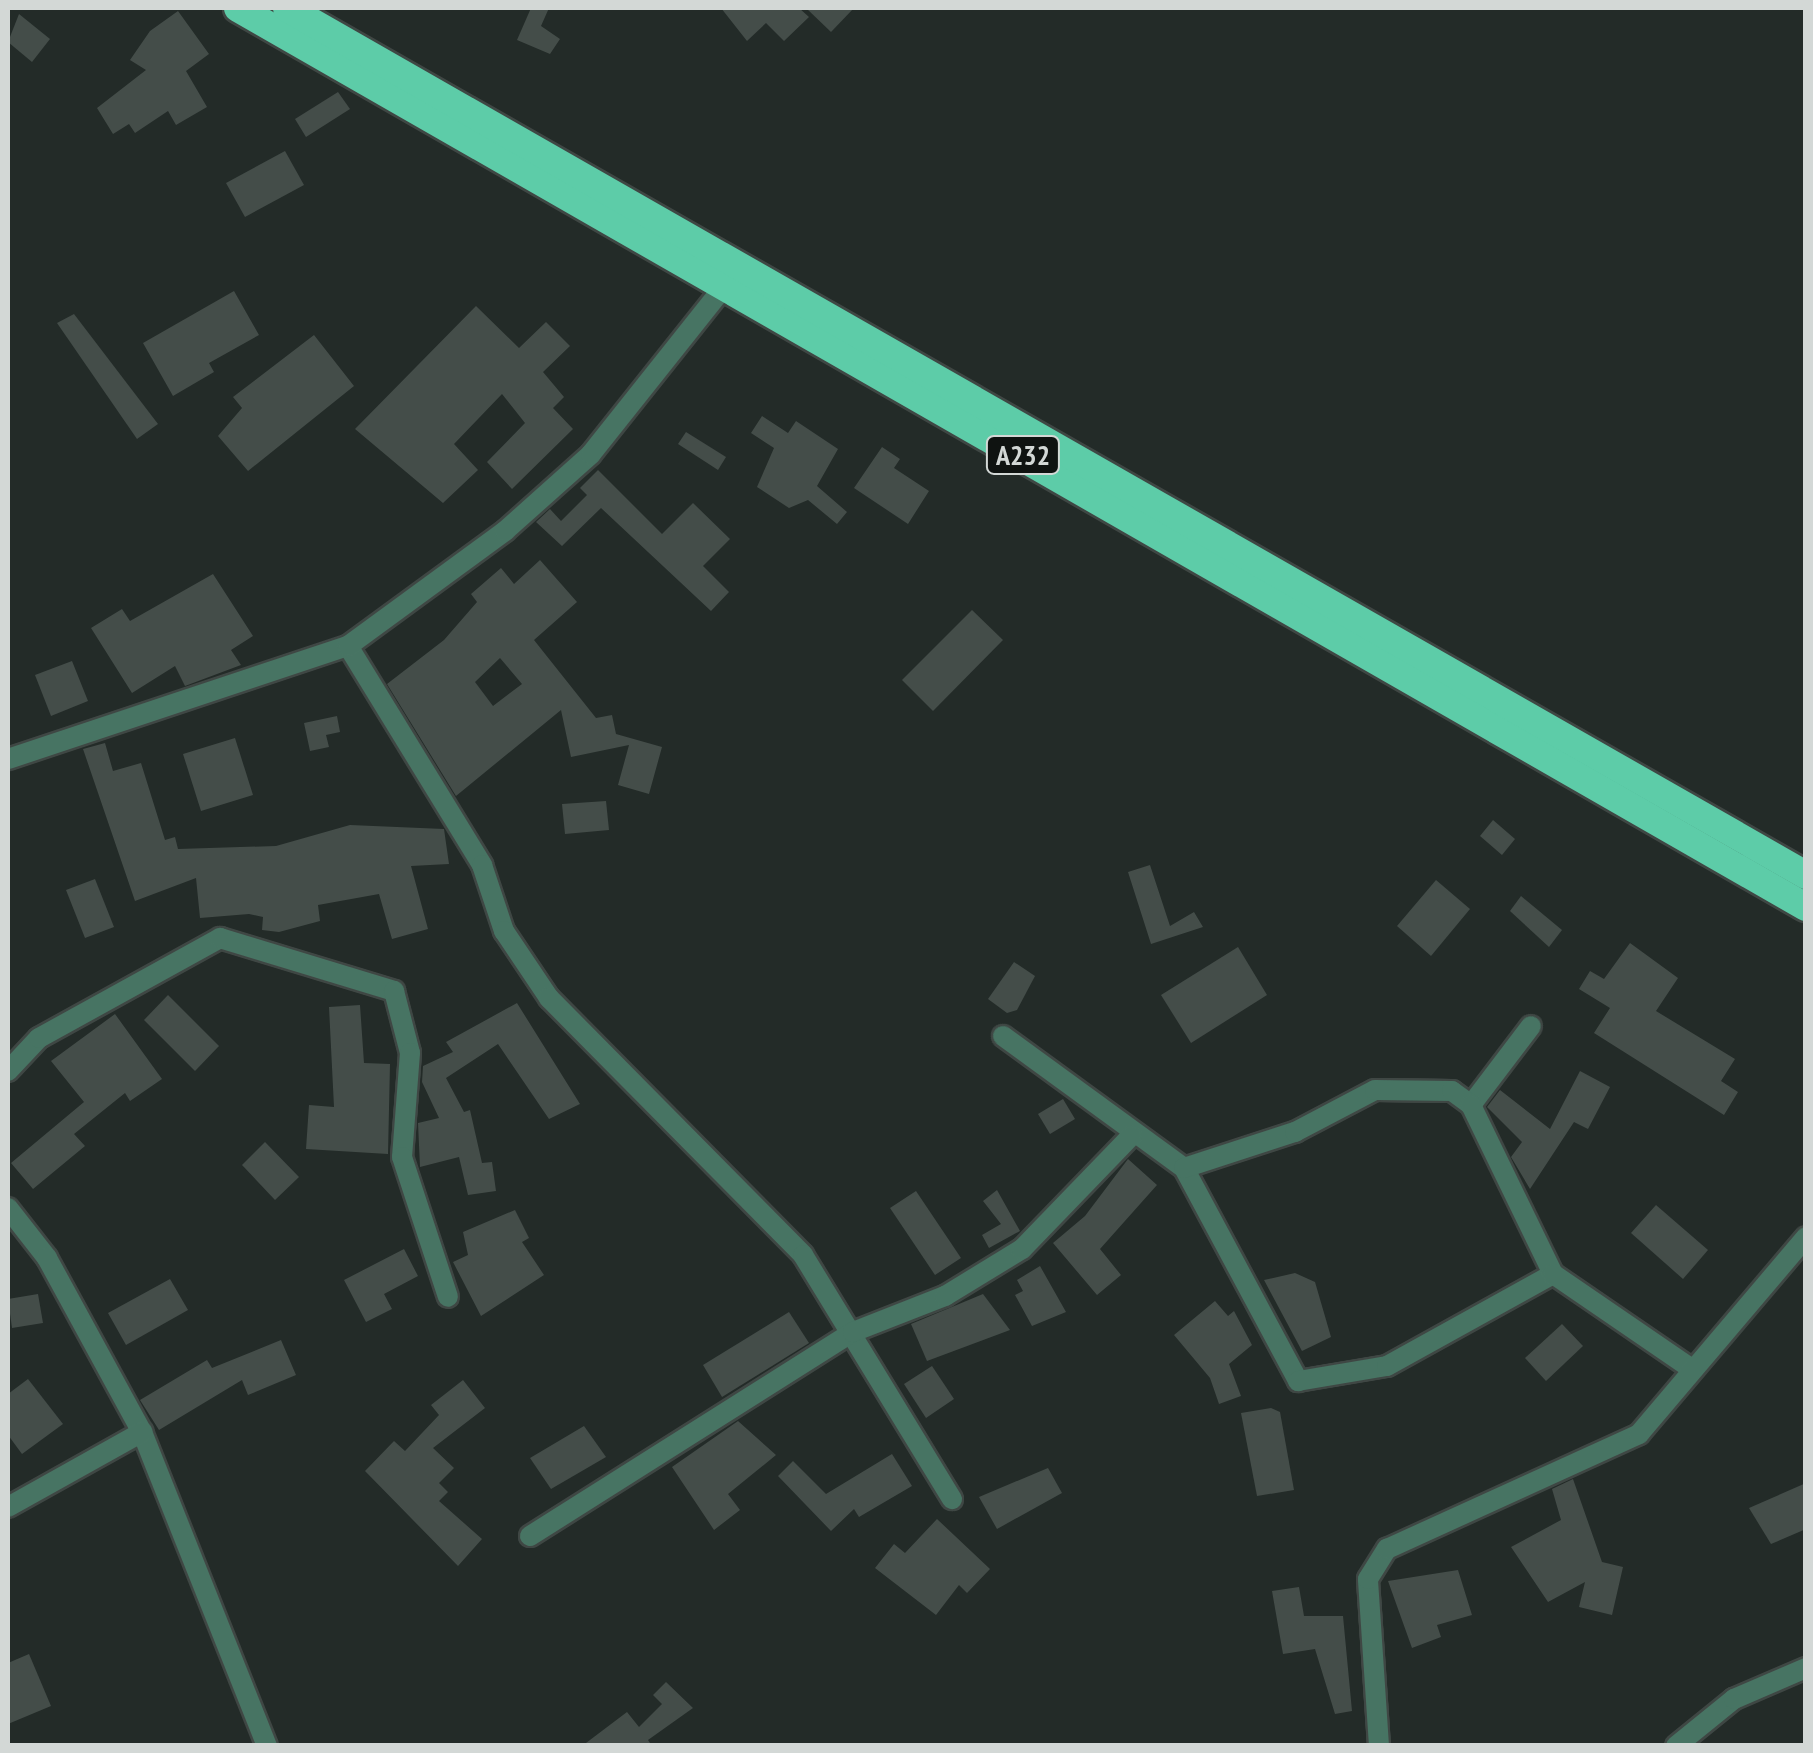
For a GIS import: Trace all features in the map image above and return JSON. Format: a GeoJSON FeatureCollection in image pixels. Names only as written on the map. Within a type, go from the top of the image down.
{"type":"FeatureCollection","features":[{"type":"Feature","properties":{"kind":"highway","name":"A232"},"geometry":{"type":"LineString","coordinates":[[238,8],[727,283],[1806,907]]}},
{"type":"Feature","properties":{"kind":"highway","name":"A232"},"geometry":{"type":"LineString","coordinates":[[287,8],[1806,875]]}},
{"type":"Feature","properties":{"kind":"street"},"geometry":{"type":"LineString","coordinates":[[8,759],[348,646],[506,532],[591,454],[727,283]]}},
{"type":"Feature","properties":{"kind":"street"},"geometry":{"type":"LineString","coordinates":[[348,646],[482,865],[504,931],[549,998],[803,1255],[952,1499]]}},
{"type":"Feature","properties":{"kind":"street"},"geometry":{"type":"LineString","coordinates":[[8,1071],[39,1038],[220,938],[394,990],[410,1053],[402,1157],[448,1297]]}},
{"type":"Feature","properties":{"kind":"street"},"geometry":{"type":"LineString","coordinates":[[1471,1105],[1531,1026]]}},
{"type":"Feature","properties":{"kind":"street"},"geometry":{"type":"LineString","coordinates":[[1003,1036],[1131,1136],[1184,1168],[1298,1381],[1386,1366],[1552,1274]]}},
{"type":"Feature","properties":{"kind":"street"},"geometry":{"type":"LineString","coordinates":[[1184,1168],[1295,1132],[1375,1090],[1452,1091],[1471,1105],[1552,1274],[1692,1369]]}},
{"type":"Feature","properties":{"kind":"street"},"geometry":{"type":"LineString","coordinates":[[530,1536],[853,1332],[945,1296],[1022,1249],[1131,1136]]}},
{"type":"Feature","properties":{"kind":"street"},"geometry":{"type":"LineString","coordinates":[[8,1208],[48,1258],[142,1432],[267,1746]]}},
{"type":"Feature","properties":{"kind":"street"},"geometry":{"type":"LineString","coordinates":[[1380,1746],[1368,1579],[1387,1549],[1639,1434],[1806,1237]]}},
{"type":"Feature","properties":{"kind":"street"},"geometry":{"type":"LineString","coordinates":[[8,1507],[142,1432]]}},
{"type":"Feature","properties":{"kind":"street"},"geometry":{"type":"LineString","coordinates":[[1676,1746],[1734,1699],[1806,1668]]}},
{"type":"Feature","properties":{"kind":"building"},"geometry":{"type":"Polygon","coordinates":[[[531,8],[549,8],[541,26],[560,39],[550,54],[517,40],[531,8]]]}},
{"type":"Feature","properties":{"kind":"building"},"geometry":{"type":"Polygon","coordinates":[[[721,8],[799,8],[809,17],[784,41],[766,23],[747,41],[721,8]]]}},
{"type":"Feature","properties":{"kind":"building"},"geometry":{"type":"Polygon","coordinates":[[[806,8],[854,8],[831,32],[806,8]]]}},
{"type":"Feature","properties":{"kind":"building"},"geometry":{"type":"Polygon","coordinates":[[[178,11],[209,54],[186,71],[207,107],[176,125],[168,111],[135,133],[129,124],[113,134],[97,108],[146,70],[130,60],[150,31],[178,11]]]}},
{"type":"Feature","properties":{"kind":"building"},"geometry":{"type":"Polygon","coordinates":[[[19,14],[50,39],[32,62],[8,42],[19,14]]]}},
{"type":"Feature","properties":{"kind":"building"},"geometry":{"type":"Polygon","coordinates":[[[338,92],[350,109],[306,137],[295,119],[338,92]]]}},
{"type":"Feature","properties":{"kind":"building"},"geometry":{"type":"Polygon","coordinates":[[[285,151],[304,185],[245,217],[226,183],[285,151]]]}},
{"type":"Feature","properties":{"kind":"building"},"geometry":{"type":"Polygon","coordinates":[[[234,291],[259,335],[209,363],[214,372],[173,396],[143,343],[234,291]]]}},
{"type":"Feature","properties":{"kind":"building"},"geometry":{"type":"Polygon","coordinates":[[[476,306],[519,348],[546,322],[570,346],[543,372],[564,397],[553,408],[573,429],[512,489],[487,462],[525,423],[502,394],[454,444],[478,470],[443,503],[355,429],[476,306]]]}},
{"type":"Feature","properties":{"kind":"building"},"geometry":{"type":"Polygon","coordinates":[[[74,314],[158,424],[137,439],[57,323],[74,314]]]}},
{"type":"Feature","properties":{"kind":"building"},"geometry":{"type":"Polygon","coordinates":[[[314,335],[354,386],[248,471],[218,436],[242,408],[233,397],[314,335]]]}},
{"type":"Feature","properties":{"kind":"building"},"geometry":{"type":"Polygon","coordinates":[[[762,416],[788,433],[796,421],[838,449],[817,486],[847,512],[837,524],[808,500],[789,508],[757,487],[774,448],[751,433],[762,416]]]}},
{"type":"Feature","properties":{"kind":"building"},"geometry":{"type":"Polygon","coordinates":[[[686,432],[726,457],[718,470],[678,444],[686,432]]]}},
{"type":"Feature","properties":{"kind":"building"},"geometry":{"type":"Polygon","coordinates":[[[882,447],[900,459],[894,468],[929,491],[908,524],[854,488],[882,447]]]}},
{"type":"Feature","properties":{"kind":"building"},"geometry":{"type":"Polygon","coordinates":[[[598,470],[662,534],[693,503],[730,539],[703,566],[729,592],[711,611],[601,508],[562,546],[536,522],[550,509],[561,521],[587,495],[580,488],[598,470]]]}},
{"type":"Feature","properties":{"kind":"building"},"geometry":{"type":"Polygon","coordinates":[[[540,560],[577,602],[534,640],[596,718],[612,715],[616,734],[662,747],[649,794],[618,785],[629,745],[571,757],[561,710],[456,796],[387,684],[444,640],[477,602],[471,594],[501,568],[514,584],[540,560]],[[500,658],[475,682],[493,706],[522,684],[500,658]]]}},
{"type":"Feature","properties":{"kind":"building"},"geometry":{"type":"Polygon","coordinates":[[[213,574],[253,636],[231,650],[241,665],[185,686],[175,666],[132,693],[91,628],[122,609],[130,621],[213,574]]]}},
{"type":"Feature","properties":{"kind":"building"},"geometry":{"type":"Polygon","coordinates":[[[972,610],[1003,640],[933,711],[902,680],[972,610]]]}},
{"type":"Feature","properties":{"kind":"building"},"geometry":{"type":"Polygon","coordinates":[[[72,661],[88,701],[51,716],[35,675],[72,661]]]}},
{"type":"Feature","properties":{"kind":"building"},"geometry":{"type":"Polygon","coordinates":[[[337,716],[340,732],[326,735],[329,747],[310,751],[304,723],[337,716]]]}},
{"type":"Feature","properties":{"kind":"building"},"geometry":{"type":"Polygon","coordinates":[[[235,738],[253,795],[201,811],[183,754],[235,738]]]}},
{"type":"Feature","properties":{"kind":"building"},"geometry":{"type":"Polygon","coordinates":[[[105,743],[113,771],[141,763],[165,840],[175,837],[178,849],[276,846],[350,825],[444,829],[449,864],[411,866],[428,929],[392,939],[379,894],[318,905],[320,921],[279,932],[262,930],[263,917],[249,914],[200,918],[196,878],[135,901],[83,749],[105,743]]]}},
{"type":"Feature","properties":{"kind":"building"},"geometry":{"type":"Polygon","coordinates":[[[606,801],[609,830],[565,834],[562,804],[606,801]]]}},
{"type":"Feature","properties":{"kind":"building"},"geometry":{"type":"Polygon","coordinates":[[[1493,820],[1515,839],[1502,855],[1480,836],[1493,820]]]}},
{"type":"Feature","properties":{"kind":"building"},"geometry":{"type":"Polygon","coordinates":[[[1150,865],[1170,926],[1194,912],[1203,927],[1151,944],[1128,872],[1150,865]]]}},
{"type":"Feature","properties":{"kind":"building"},"geometry":{"type":"Polygon","coordinates":[[[95,879],[114,927],[85,938],[66,890],[95,879]]]}},
{"type":"Feature","properties":{"kind":"building"},"geometry":{"type":"Polygon","coordinates":[[[1436,880],[1470,909],[1431,956],[1397,926],[1436,880]]]}},
{"type":"Feature","properties":{"kind":"building"},"geometry":{"type":"Polygon","coordinates":[[[1521,896],[1562,930],[1549,947],[1510,911],[1521,896]]]}},
{"type":"Feature","properties":{"kind":"building"},"geometry":{"type":"Polygon","coordinates":[[[1630,943],[1678,978],[1656,1011],[1735,1059],[1721,1081],[1738,1092],[1724,1115],[1594,1033],[1610,1008],[1579,989],[1590,971],[1604,979],[1630,943]]]}},
{"type":"Feature","properties":{"kind":"building"},"geometry":{"type":"Polygon","coordinates":[[[1238,947],[1267,995],[1191,1043],[1161,995],[1238,947]]]}},
{"type":"Feature","properties":{"kind":"building"},"geometry":{"type":"Polygon","coordinates":[[[1014,962],[1035,976],[1017,1010],[1007,1013],[988,999],[1014,962]]]}},
{"type":"Feature","properties":{"kind":"building"},"geometry":{"type":"Polygon","coordinates":[[[168,995],[219,1046],[195,1071],[144,1020],[168,995]]]}},
{"type":"Feature","properties":{"kind":"building"},"geometry":{"type":"Polygon","coordinates":[[[517,1003],[580,1104],[549,1119],[498,1044],[446,1078],[464,1112],[470,1110],[482,1163],[492,1162],[496,1191],[468,1195],[459,1157],[420,1167],[418,1123],[439,1118],[422,1082],[423,1066],[453,1052],[446,1042],[517,1003]]]}},
{"type":"Feature","properties":{"kind":"building"},"geometry":{"type":"Polygon","coordinates":[[[360,1005],[364,1063],[390,1064],[388,1154],[306,1149],[309,1105],[334,1107],[329,1007],[360,1005]]]}},
{"type":"Feature","properties":{"kind":"building"},"geometry":{"type":"Polygon","coordinates":[[[115,1014],[162,1079],[130,1101],[125,1093],[74,1134],[85,1146],[33,1189],[11,1163],[84,1102],[51,1061],[115,1014]]]}},
{"type":"Feature","properties":{"kind":"building"},"geometry":{"type":"Polygon","coordinates":[[[1580,1071],[1610,1087],[1588,1129],[1574,1122],[1530,1189],[1511,1157],[1522,1142],[1487,1107],[1500,1090],[1550,1129],[1580,1071]]]}},
{"type":"Feature","properties":{"kind":"building"},"geometry":{"type":"Polygon","coordinates":[[[1063,1099],[1075,1119],[1050,1134],[1038,1114],[1063,1099]]]}},
{"type":"Feature","properties":{"kind":"building"},"geometry":{"type":"Polygon","coordinates":[[[265,1142],[299,1177],[275,1200],[242,1165],[265,1142]]]}},
{"type":"Feature","properties":{"kind":"building"},"geometry":{"type":"Polygon","coordinates":[[[1128,1159],[1157,1185],[1100,1249],[1121,1275],[1097,1295],[1053,1243],[1085,1216],[1128,1159]]]}},
{"type":"Feature","properties":{"kind":"building"},"geometry":{"type":"Polygon","coordinates":[[[997,1190],[1020,1231],[989,1248],[982,1235],[1001,1224],[983,1201],[997,1190]]]}},
{"type":"Feature","properties":{"kind":"building"},"geometry":{"type":"Polygon","coordinates":[[[916,1191],[961,1258],[935,1275],[890,1208],[916,1191]]]}},
{"type":"Feature","properties":{"kind":"building"},"geometry":{"type":"Polygon","coordinates":[[[1656,1205],[1708,1250],[1683,1279],[1631,1233],[1656,1205]]]}},
{"type":"Feature","properties":{"kind":"building"},"geometry":{"type":"Polygon","coordinates":[[[515,1210],[529,1238],[522,1242],[544,1275],[481,1316],[453,1262],[468,1255],[463,1232],[515,1210]]]}},
{"type":"Feature","properties":{"kind":"building"},"geometry":{"type":"Polygon","coordinates":[[[404,1249],[418,1276],[384,1294],[392,1309],[366,1322],[344,1280],[404,1249]]]}},
{"type":"Feature","properties":{"kind":"building"},"geometry":{"type":"Polygon","coordinates":[[[1040,1266],[1066,1312],[1032,1326],[1015,1295],[1023,1291],[1017,1280],[1040,1266]]]}},
{"type":"Feature","properties":{"kind":"building"},"geometry":{"type":"Polygon","coordinates":[[[1295,1273],[1315,1282],[1331,1337],[1302,1351],[1264,1280],[1295,1273]]]}},
{"type":"Feature","properties":{"kind":"building"},"geometry":{"type":"Polygon","coordinates":[[[170,1279],[188,1310],[126,1345],[108,1313],[170,1279]]]}},
{"type":"Feature","properties":{"kind":"building"},"geometry":{"type":"Polygon","coordinates":[[[38,1294],[43,1323],[12,1328],[8,1299],[38,1294]]]}},
{"type":"Feature","properties":{"kind":"building"},"geometry":{"type":"Polygon","coordinates":[[[983,1294],[1010,1330],[927,1361],[911,1324],[983,1294]]]}},
{"type":"Feature","properties":{"kind":"building"},"geometry":{"type":"Polygon","coordinates":[[[1215,1301],[1228,1316],[1234,1311],[1252,1345],[1229,1364],[1241,1396],[1219,1404],[1210,1378],[1174,1335],[1215,1301]]]}},
{"type":"Feature","properties":{"kind":"building"},"geometry":{"type":"Polygon","coordinates":[[[789,1312],[809,1343],[722,1397],[703,1365],[789,1312]]]}},
{"type":"Feature","properties":{"kind":"building"},"geometry":{"type":"Polygon","coordinates":[[[1562,1324],[1583,1346],[1546,1381],[1525,1358],[1562,1324]]]}},
{"type":"Feature","properties":{"kind":"building"},"geometry":{"type":"Polygon","coordinates":[[[281,1340],[296,1375],[248,1395],[242,1380],[159,1430],[140,1400],[207,1360],[212,1368],[281,1340]]]}},
{"type":"Feature","properties":{"kind":"building"},"geometry":{"type":"Polygon","coordinates":[[[932,1366],[954,1399],[926,1418],[904,1384],[932,1366]]]}},
{"type":"Feature","properties":{"kind":"building"},"geometry":{"type":"Polygon","coordinates":[[[28,1379],[63,1424],[22,1454],[8,1435],[8,1394],[28,1379]]]}},
{"type":"Feature","properties":{"kind":"building"},"geometry":{"type":"Polygon","coordinates":[[[463,1380],[485,1408],[433,1448],[454,1468],[439,1483],[448,1492],[439,1501],[482,1539],[458,1566],[365,1471],[394,1441],[405,1451],[439,1415],[431,1405],[463,1380]]]}},
{"type":"Feature","properties":{"kind":"building"},"geometry":{"type":"Polygon","coordinates":[[[1271,1408],[1280,1412],[1294,1490],[1257,1496],[1241,1413],[1271,1408]]]}},
{"type":"Feature","properties":{"kind":"building"},"geometry":{"type":"Polygon","coordinates":[[[738,1421],[776,1455],[728,1494],[740,1510],[714,1530],[672,1467],[738,1421]]]}},
{"type":"Feature","properties":{"kind":"building"},"geometry":{"type":"Polygon","coordinates":[[[584,1426],[606,1457],[551,1489],[530,1458],[584,1426]]]}},
{"type":"Feature","properties":{"kind":"building"},"geometry":{"type":"Polygon","coordinates":[[[892,1454],[912,1486],[859,1517],[854,1509],[831,1531],[778,1476],[793,1461],[826,1494],[892,1454]]]}},
{"type":"Feature","properties":{"kind":"building"},"geometry":{"type":"Polygon","coordinates":[[[1048,1468],[1062,1493],[997,1529],[979,1497],[1048,1468]]]}},
{"type":"Feature","properties":{"kind":"building"},"geometry":{"type":"Polygon","coordinates":[[[1573,1479],[1602,1562],[1623,1567],[1612,1615],[1579,1607],[1585,1582],[1548,1602],[1511,1547],[1561,1520],[1552,1489],[1573,1479]]]}},
{"type":"Feature","properties":{"kind":"building"},"geometry":{"type":"Polygon","coordinates":[[[1806,1483],[1806,1529],[1771,1544],[1749,1508],[1806,1483]]]}},
{"type":"Feature","properties":{"kind":"building"},"geometry":{"type":"Polygon","coordinates":[[[937,1519],[990,1569],[967,1593],[959,1585],[936,1615],[875,1568],[894,1544],[905,1553],[937,1519]]]}},
{"type":"Feature","properties":{"kind":"building"},"geometry":{"type":"Polygon","coordinates":[[[1458,1570],[1472,1615],[1437,1625],[1441,1637],[1412,1648],[1388,1581],[1458,1570]]]}},
{"type":"Feature","properties":{"kind":"building"},"geometry":{"type":"Polygon","coordinates":[[[1299,1587],[1304,1616],[1343,1616],[1352,1711],[1335,1714],[1315,1649],[1283,1654],[1272,1591],[1299,1587]]]}},
{"type":"Feature","properties":{"kind":"building"},"geometry":{"type":"Polygon","coordinates":[[[29,1654],[51,1706],[8,1724],[8,1663],[29,1654]]]}},
{"type":"Feature","properties":{"kind":"building"},"geometry":{"type":"Polygon","coordinates":[[[666,1682],[693,1708],[648,1740],[652,1746],[582,1746],[627,1712],[639,1727],[662,1704],[653,1695],[666,1682]]]}}]}
